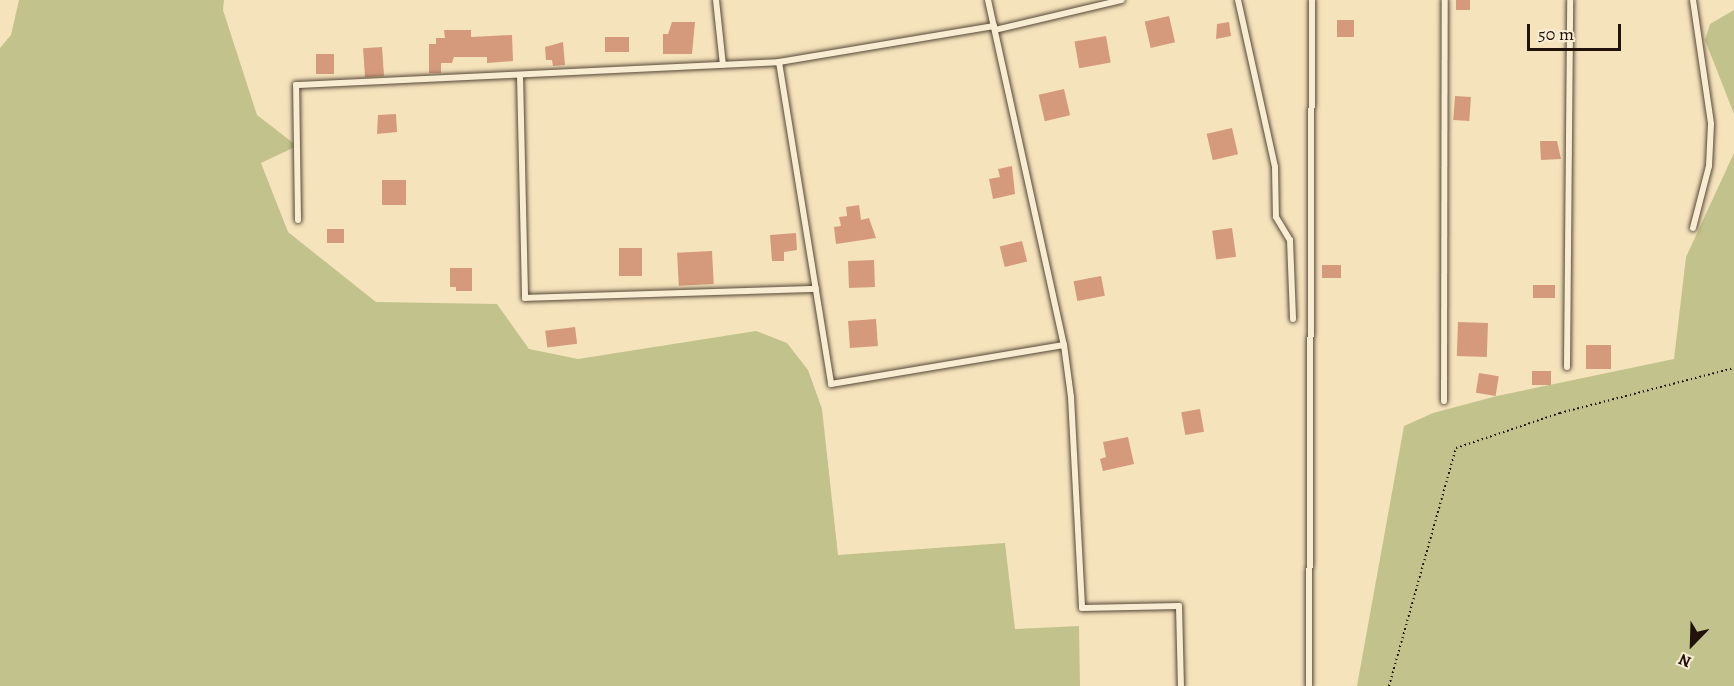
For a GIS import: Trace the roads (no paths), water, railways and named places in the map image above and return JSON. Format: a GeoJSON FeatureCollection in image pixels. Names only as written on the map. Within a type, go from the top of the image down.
{"type":"FeatureCollection","features":[{"type":"Feature","properties":{"kind":"lane"},"geometry":{"type":"LineString","coordinates":[[716,0],[723,65]]}},
{"type":"Feature","properties":{"kind":"lane"},"geometry":{"type":"LineString","coordinates":[[988,0],[1064,345],[1071,398],[1082,608],[1179,606],[1181,686]]}},
{"type":"Feature","properties":{"kind":"lane"},"geometry":{"type":"LineString","coordinates":[[298,220],[296,85],[778,62],[995,28],[1122,0]]}},
{"type":"Feature","properties":{"kind":"lane"},"geometry":{"type":"LineString","coordinates":[[1238,0],[1275,167],[1276,217],[1290,240],[1293,319]]}},
{"type":"Feature","properties":{"kind":"lane"},"geometry":{"type":"LineString","coordinates":[[1309,686],[1312,0]]}},
{"type":"Feature","properties":{"kind":"lane"},"geometry":{"type":"LineString","coordinates":[[1444,400],[1445,0]]}},
{"type":"Feature","properties":{"kind":"lane"},"geometry":{"type":"LineString","coordinates":[[1568,367],[1570,0]]}},
{"type":"Feature","properties":{"kind":"lane"},"geometry":{"type":"LineString","coordinates":[[1693,0],[1711,124],[1709,166],[1693,228]]}},
{"type":"Feature","properties":{"kind":"lane"},"geometry":{"type":"LineString","coordinates":[[778,62],[831,384],[1064,345]]}},
{"type":"Feature","properties":{"kind":"lane"},"geometry":{"type":"LineString","coordinates":[[520,75],[525,298],[816,289]]}}]}
